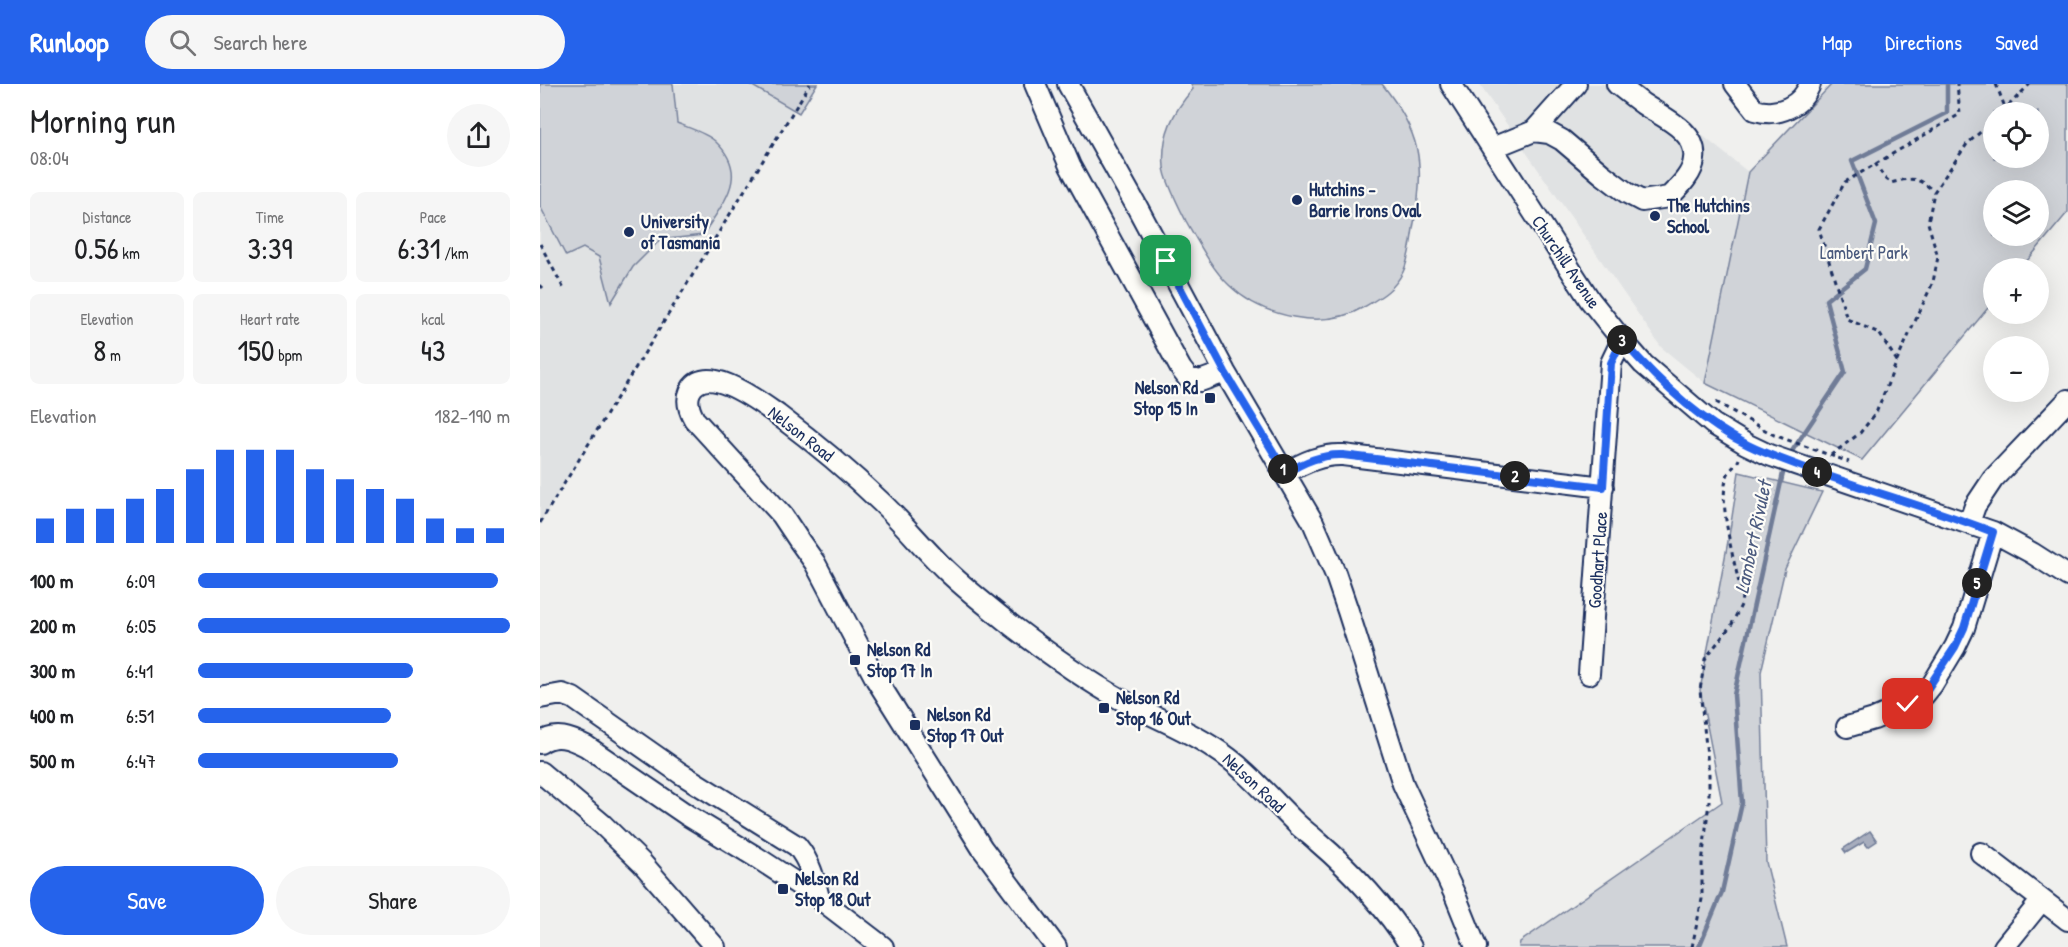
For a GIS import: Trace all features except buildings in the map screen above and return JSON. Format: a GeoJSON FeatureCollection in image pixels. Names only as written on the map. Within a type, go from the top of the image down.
{"type":"FeatureCollection","features":[{"type":"Feature","properties":{"kind":"street"},"geometry":{"type":"LineString","coordinates":[[1035,84],[1070,166],[1181,369],[1188,378],[1200,381],[1225,372]]}},
{"type":"Feature","properties":{"kind":"street"},"geometry":{"type":"LineString","coordinates":[[1068,84],[1225,372],[1313,522],[1335,573],[1403,784],[1455,895],[1476,947]]}},
{"type":"Feature","properties":{"kind":"street","name":"Churchill Avenue"},"geometry":{"type":"LineString","coordinates":[[1451,84],[1590,300],[1643,364],[1713,424],[1769,455],[1993,532],[2068,576]]}},
{"type":"Feature","properties":{"kind":"street"},"geometry":{"type":"LineString","coordinates":[[1492,148],[1534,131],[1576,84]]}},
{"type":"Feature","properties":{"kind":"street"},"geometry":{"type":"LineString","coordinates":[[1534,131],[1548,133],[1562,140],[1602,174],[1641,201],[1669,197],[1690,172],[1694,161],[1690,140],[1672,121],[1644,105],[1617,84]]}},
{"type":"Feature","properties":{"kind":"street"},"geometry":{"type":"LineString","coordinates":[[1734,84],[1755,110],[1768,112],[1786,109],[1800,100],[1806,94],[1810,84]]}},
{"type":"Feature","properties":{"kind":"street","name":"Goodhart Place"},"geometry":{"type":"LineString","coordinates":[[1589,674],[1611,363],[1622,340]]}},
{"type":"Feature","properties":{"kind":"street","name":"Nelson Road"},"geometry":{"type":"LineString","coordinates":[[1056,947],[982,848],[876,679],[815,563],[782,515],[694,419],[688,400],[691,388],[695,385],[707,380],[715,381],[734,387],[753,397],[790,424],[859,481],[971,594],[1014,627],[1119,698],[1189,732],[1233,761],[1334,857],[1386,912],[1411,947]]}},
{"type":"Feature","properties":{"kind":"street"},"geometry":{"type":"LineString","coordinates":[[1969,523],[1975,506],[1993,479],[2068,400]]}},
{"type":"Feature","properties":{"kind":"street"},"geometry":{"type":"LineString","coordinates":[[1286,473],[1330,454],[1603,487]]}},
{"type":"Feature","properties":{"kind":"street"},"geometry":{"type":"LineString","coordinates":[[1847,727],[1908,704],[1924,694],[1932,685],[1964,628],[1993,532]]}},
{"type":"Feature","properties":{"kind":"street"},"geometry":{"type":"LineString","coordinates":[[540,698],[562,694],[573,698],[680,773],[797,846],[813,873],[819,898]]}},
{"type":"Feature","properties":{"kind":"street"},"geometry":{"type":"LineString","coordinates":[[540,743],[558,736],[586,746],[687,815],[819,898],[883,947]]}},
{"type":"Feature","properties":{"kind":"street"},"geometry":{"type":"LineString","coordinates":[[540,772],[602,824],[642,863],[715,947]]}},
{"type":"Feature","properties":{"kind":"street"},"geometry":{"type":"LineString","coordinates":[[1981,853],[2068,920]]}},
{"type":"Feature","properties":{"kind":"street"},"geometry":{"type":"LineString","coordinates":[[2004,947],[2042,900]]}},
{"type":"Feature","properties":{"kind":"path"},"geometry":{"type":"LineString","coordinates":[[540,524],[810,84]]}},
{"type":"Feature","properties":{"kind":"path"},"geometry":{"type":"LineString","coordinates":[[1897,361],[1879,333],[1847,319],[1819,230],[1845,182],[1960,114],[1957,84]]}},
{"type":"Feature","properties":{"kind":"path"},"geometry":{"type":"LineString","coordinates":[[1996,84],[2001,102]]}},
{"type":"Feature","properties":{"kind":"path"},"geometry":{"type":"LineString","coordinates":[[2013,102],[2030,84]]}},
{"type":"Feature","properties":{"kind":"path"},"geometry":{"type":"LineString","coordinates":[[1807,469],[1831,455],[1860,433],[1876,412],[1933,282],[1938,257],[1928,223],[1934,192],[1967,144],[1983,130]]}},
{"type":"Feature","properties":{"kind":"path"},"geometry":{"type":"LineString","coordinates":[[1875,163],[1891,183],[1907,178],[1924,182],[1934,192]]}},
{"type":"Feature","properties":{"kind":"path"},"geometry":{"type":"LineString","coordinates":[[540,244],[565,291]]}},
{"type":"Feature","properties":{"kind":"path"},"geometry":{"type":"LineString","coordinates":[[1710,398],[1774,435],[1831,455]]}},
{"type":"Feature","properties":{"kind":"path"},"geometry":{"type":"LineString","coordinates":[[1692,947],[1702,899],[1702,864],[1709,801],[1709,774],[1700,690],[1705,659],[1732,624],[1741,605],[1742,596],[1725,511],[1726,483],[1729,473],[1737,464],[1746,444]]}},
{"type":"Feature","properties":{"kind":"shaded area","name":"University of Tasmania"},"geometry":{"type":"Polygon","coordinates":[[[540,84],[810,84],[540,523],[540,84]]]}},
{"type":"Feature","properties":{"kind":"shaded area","name":"The Hutchins School"},"geometry":{"type":"Polygon","coordinates":[[[1479,84],[1638,84],[1748,172],[1705,383],[1661,347],[1479,84]]]}},
{"type":"Feature","properties":{"kind":"green space"},"geometry":{"type":"Polygon","coordinates":[[[540,84],[673,84],[677,123],[715,141],[726,153],[731,165],[730,188],[703,235],[660,240],[633,267],[611,303],[599,257],[583,248],[566,256],[540,206],[540,84]]]}},
{"type":"Feature","properties":{"kind":"green space"},"geometry":{"type":"Polygon","coordinates":[[[749,84],[817,84],[799,113],[749,84]]]}},
{"type":"Feature","properties":{"kind":"green space","name":"Hutchins - Barrie Irons Oval"},"geometry":{"type":"Polygon","coordinates":[[[1191,84],[1382,84],[1405,117],[1417,149],[1419,165],[1418,202],[1409,254],[1403,272],[1391,288],[1364,307],[1348,314],[1312,319],[1294,317],[1258,305],[1223,279],[1186,221],[1170,187],[1164,167],[1164,145],[1167,134],[1174,115],[1193,89],[1191,84]]]}},
{"type":"Feature","properties":{"kind":"green space","name":"Lambert Park"},"geometry":{"type":"Polygon","coordinates":[[[1832,84],[2068,84],[2068,212],[2049,235],[2049,180],[1983,180],[1983,246],[2039,246],[2029,258],[1983,258],[1983,314],[1862,460],[1705,383],[1748,172],[1832,84]]]}},
{"type":"Feature","properties":{"kind":"green space"},"geometry":{"type":"Polygon","coordinates":[[[1739,472],[1822,492],[1785,569],[1761,672],[1766,862],[1787,947],[1519,947],[1520,942],[1722,802],[1700,690],[1739,472]]]}},
{"type":"Feature","properties":{"kind":"water"},"geometry":{"type":"Polygon","coordinates":[[[1870,831],[1877,841],[1868,847],[1864,842],[1846,853],[1843,849],[1870,831]]]}},
{"type":"Feature","properties":{"kind":"waterway","name":"Lambert Rivulet"},"geometry":{"type":"LineString","coordinates":[[1788,457],[1845,372],[1826,300],[1865,269],[1876,224],[1852,161],[1947,113],[1947,84]]}},
{"type":"Feature","properties":{"kind":"waterway","name":"Lambert Rivulet"},"geometry":{"type":"LineString","coordinates":[[1699,947],[1722,892],[1742,803],[1734,695],[1785,464]]}},
{"type":"Feature","properties":{"kind":"place","name":"Hutchins - Barrie Irons Oval"},"geometry":{"type":"Point","coordinates":[1297,200]}},
{"type":"Feature","properties":{"kind":"place","name":"The Hutchins School"},"geometry":{"type":"Point","coordinates":[1655,216]}},
{"type":"Feature","properties":{"kind":"place","name":"University of Tasmania"},"geometry":{"type":"Point","coordinates":[629,232]}},
{"type":"Feature","properties":{"kind":"place","name":"Nelson Rd Stop 15 In"},"geometry":{"type":"Point","coordinates":[1210,398]}},
{"type":"Feature","properties":{"kind":"place","name":"Nelson Rd Stop 17 In"},"geometry":{"type":"Point","coordinates":[855,660]}},
{"type":"Feature","properties":{"kind":"place","name":"Nelson Rd Stop 16 Out"},"geometry":{"type":"Point","coordinates":[1104,708]}},
{"type":"Feature","properties":{"kind":"place","name":"Nelson Rd Stop 17 Out"},"geometry":{"type":"Point","coordinates":[915,725]}},
{"type":"Feature","properties":{"kind":"place","name":"Nelson Rd Stop 18 Out"},"geometry":{"type":"Point","coordinates":[783,889]}},
{"type":"Feature","properties":{"kind":"route"},"geometry":{"type":"LineString","coordinates":[[1166,261],[1225,372],[1286,473],[1309,461],[1330,454],[1603,487],[1611,363],[1622,340],[1643,364],[1673,392],[1713,424],[1746,444],[1816,472],[1993,532],[1964,628],[1955,647],[1932,685],[1924,694],[1908,704]]}}]}
